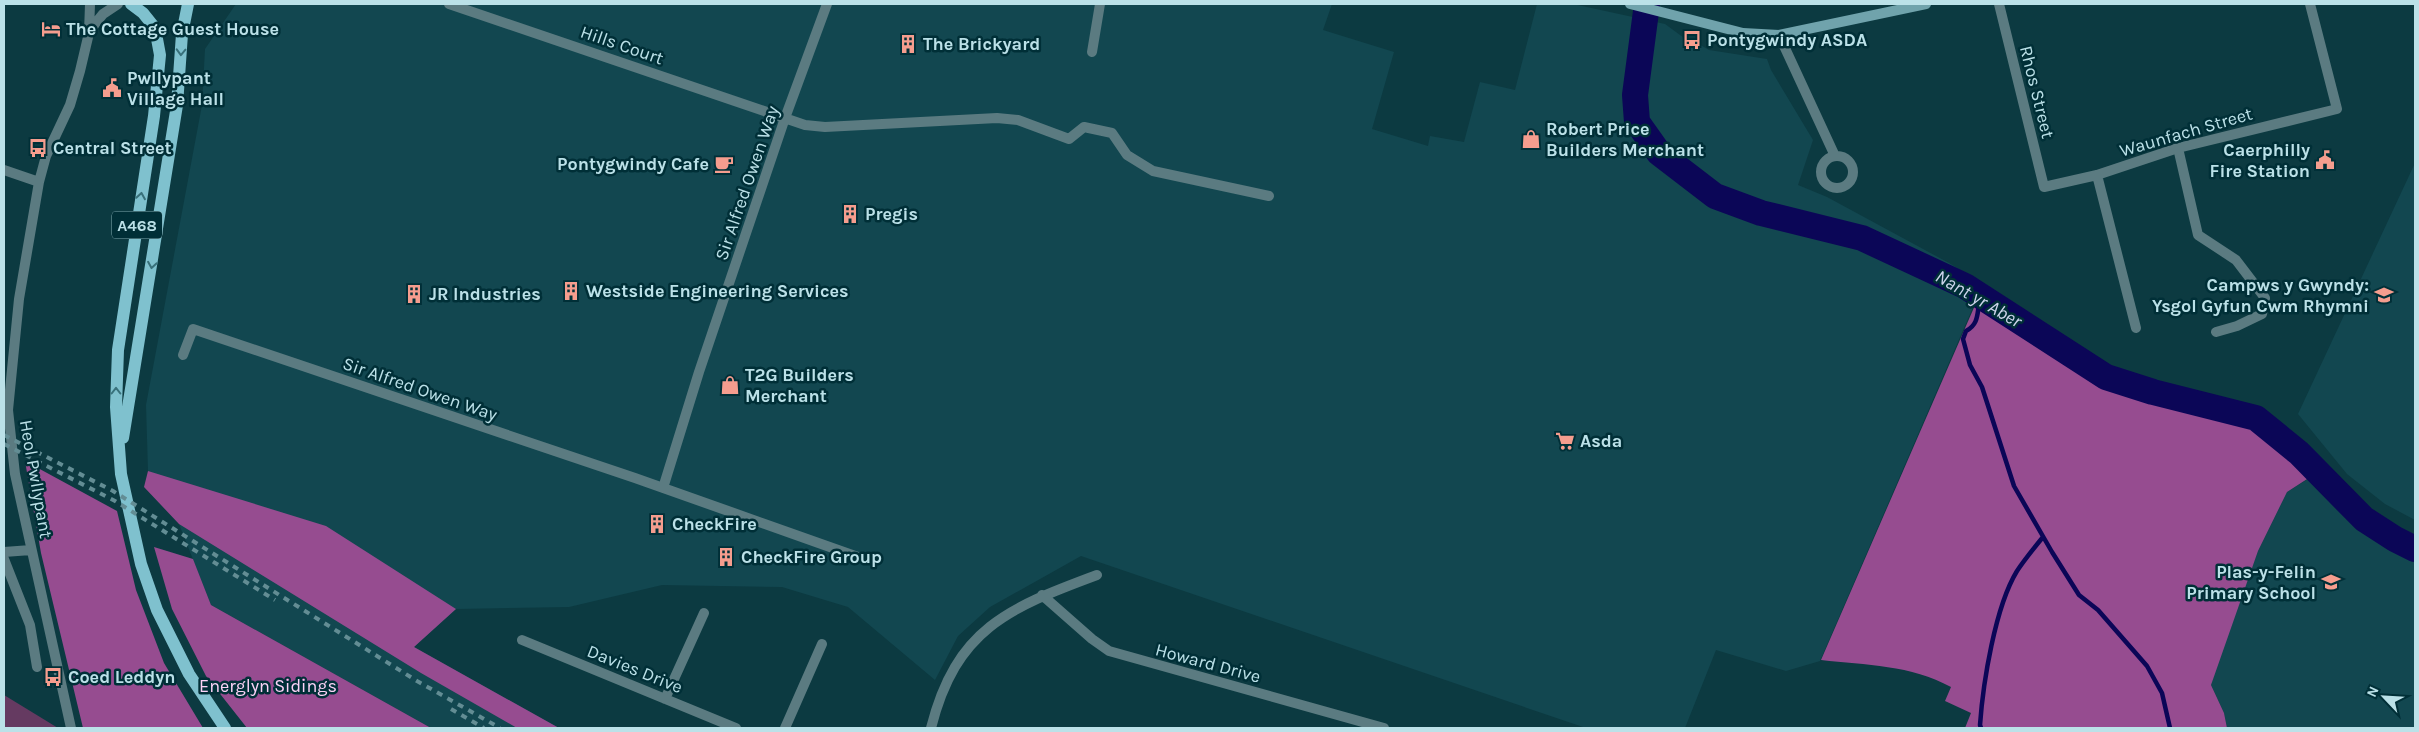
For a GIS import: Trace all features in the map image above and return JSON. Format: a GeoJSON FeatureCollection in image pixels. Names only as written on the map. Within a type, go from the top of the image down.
{"type":"FeatureCollection","features":[{"type":"Feature","properties":{"kind":"main road","name":"A468"},"geometry":{"type":"LineString","coordinates":[[131,4],[153,23],[158,34],[160,55],[154,116],[118,350],[116,407],[119,458],[128,516],[148,588],[178,654],[202,695],[225,728]]}},
{"type":"Feature","properties":{"kind":"main road","name":"A468"},"geometry":{"type":"LineString","coordinates":[[119,458],[132,391],[177,105],[182,34],[188,4]]}},
{"type":"Feature","properties":{"kind":"main road"},"geometry":{"type":"LineString","coordinates":[[1630,4],[1743,33],[1779,35],[1926,4]]}},
{"type":"Feature","properties":{"kind":"street","name":"Heol Pwllypant"},"geometry":{"type":"LineString","coordinates":[[71,728],[15,474],[8,410],[19,299],[39,182],[46,156],[70,105],[89,33],[90,4]]}},
{"type":"Feature","properties":{"kind":"street","name":"Heol Pwllypant"},"geometry":{"type":"LineString","coordinates":[[89,33],[103,14],[118,4]]}},
{"type":"Feature","properties":{"kind":"street","name":"Hills Court"},"geometry":{"type":"LineString","coordinates":[[449,4],[805,125],[825,127],[998,118],[1018,120],[1069,139],[1084,127],[1112,133],[1127,156],[1154,171],[1269,196]]}},
{"type":"Feature","properties":{"kind":"street","name":"Sir Alfred Owen Way"},"geometry":{"type":"LineString","coordinates":[[663,488],[699,372],[827,4]]}},
{"type":"Feature","properties":{"kind":"street"},"geometry":{"type":"LineString","coordinates":[[1092,52],[1100,4]]}},
{"type":"Feature","properties":{"kind":"street","name":"Rhos Street"},"geometry":{"type":"LineString","coordinates":[[1999,4],[2044,187]]}},
{"type":"Feature","properties":{"kind":"street","name":"Waunfach Street"},"geometry":{"type":"LineString","coordinates":[[2044,187],[2098,175],[2178,148],[2337,109],[2310,4]]}},
{"type":"Feature","properties":{"kind":"street"},"geometry":{"type":"LineString","coordinates":[[1779,35],[1834,156]]}},
{"type":"Feature","properties":{"kind":"street"},"geometry":{"type":"LineString","coordinates":[[2178,148],[2198,234],[2236,260],[2265,298],[2262,314],[2237,326],[2216,332]]}},
{"type":"Feature","properties":{"kind":"street"},"geometry":{"type":"LineString","coordinates":[[4,170],[39,182]]}},
{"type":"Feature","properties":{"kind":"street"},"geometry":{"type":"LineString","coordinates":[[2098,175],[2136,328]]}},
{"type":"Feature","properties":{"kind":"street","name":"Sir Alfred Owen Way"},"geometry":{"type":"LineString","coordinates":[[183,355],[193,329],[663,488],[858,557]]}},
{"type":"Feature","properties":{"kind":"street"},"geometry":{"type":"LineString","coordinates":[[4,552],[31,550]]}},
{"type":"Feature","properties":{"kind":"street"},"geometry":{"type":"LineString","coordinates":[[4,559],[30,625],[37,667]]}},
{"type":"Feature","properties":{"kind":"street"},"geometry":{"type":"LineString","coordinates":[[931,728],[941,694],[966,650],[982,631],[1042,595],[1097,575]]}},
{"type":"Feature","properties":{"kind":"street","name":"Howard Drive"},"geometry":{"type":"LineString","coordinates":[[1042,595],[1109,652],[1384,728]]}},
{"type":"Feature","properties":{"kind":"street"},"geometry":{"type":"LineString","coordinates":[[665,698],[704,614]]}},
{"type":"Feature","properties":{"kind":"street","name":"Davies Drive"},"geometry":{"type":"LineString","coordinates":[[522,640],[736,728]]}},
{"type":"Feature","properties":{"kind":"street"},"geometry":{"type":"LineString","coordinates":[[785,728],[822,644]]}},
{"type":"Feature","properties":{"kind":"shaded area"},"geometry":{"type":"Polygon","coordinates":[[[236,4],[1332,4],[1323,30],[1394,52],[1372,129],[1428,146],[1430,136],[1464,142],[1480,82],[1515,90],[1537,4],[1573,4],[1665,24],[1695,46],[1697,43],[1709,50],[1767,59],[1771,70],[1813,140],[1798,185],[1827,197],[1949,263],[1983,284],[1820,661],[1786,671],[1716,650],[1685,728],[1586,728],[1081,556],[990,607],[958,636],[935,680],[848,607],[782,587],[662,585],[569,607],[456,609],[414,647],[559,728],[431,728],[211,605],[179,524],[191,503],[148,471],[146,405],[202,105],[205,49],[236,4]]]}},
{"type":"Feature","properties":{"kind":"shaded area","name":"Campws y Gwyndy: Ysgol Gyfun Cwm Rhymni"},"geometry":{"type":"Polygon","coordinates":[[[2415,163],[2415,520],[2385,504],[2347,474],[2298,414],[2415,163]]]}},
{"type":"Feature","properties":{"kind":"shaded area","name":"Plas-y-Felin Primary School"},"geometry":{"type":"Polygon","coordinates":[[[2308,479],[2337,508],[2415,559],[2415,728],[2227,728],[2224,713],[2211,685],[2218,660],[2258,551],[2287,492],[2308,479]]]}},
{"type":"Feature","properties":{"kind":"shaded area"},"geometry":{"type":"Polygon","coordinates":[[[4,695],[58,728],[4,728],[4,695]]]}},
{"type":"Feature","properties":{"kind":"green space"},"geometry":{"type":"Polygon","coordinates":[[[1979,296],[2106,377],[2153,392],[2256,418],[2299,453],[2318,472],[2287,492],[2258,551],[2211,685],[2224,713],[2227,728],[1965,728],[1971,713],[1945,701],[1951,687],[1920,674],[1904,670],[1821,660],[1979,296]]]}},
{"type":"Feature","properties":{"kind":"green space"},"geometry":{"type":"Polygon","coordinates":[[[25,461],[117,511],[136,590],[164,663],[203,728],[83,728],[41,553],[25,461]]]}},
{"type":"Feature","properties":{"kind":"green space"},"geometry":{"type":"Polygon","coordinates":[[[148,471],[326,526],[456,609],[414,647],[559,728],[517,728],[421,673],[179,524],[144,487],[148,471]]]}},
{"type":"Feature","properties":{"kind":"green space","name":"Energlyn Sidings"},"geometry":{"type":"Polygon","coordinates":[[[154,547],[193,559],[211,605],[431,728],[247,728],[206,676],[172,609],[154,547]]]}},
{"type":"Feature","properties":{"kind":"waterway","name":"Nant yr Aber"},"geometry":{"type":"LineString","coordinates":[[1647,4],[1635,95],[1637,122],[1659,153],[1715,196],[1761,213],[1862,238],[1965,286],[2106,377],[2153,392],[2256,418],[2299,453],[2364,519],[2395,539],[2415,549]]}},
{"type":"Feature","properties":{"kind":"waterway"},"geometry":{"type":"LineString","coordinates":[[1981,296],[1976,320],[1971,328],[1966,331],[1963,339],[1970,365],[1982,387],[2014,486],[2079,595],[2098,610],[2147,666],[2162,693],[2170,728]]}},
{"type":"Feature","properties":{"kind":"waterway"},"geometry":{"type":"LineString","coordinates":[[1981,728],[1987,667],[2002,604],[2017,571],[2043,537]]}},
{"type":"Feature","properties":{"kind":"railway"},"geometry":{"type":"LineString","coordinates":[[4,435],[113,491],[417,681],[500,728]]}},
{"type":"Feature","properties":{"kind":"railway"},"geometry":{"type":"LineString","coordinates":[[4,444],[115,501],[275,600]]}},
{"type":"Feature","properties":{"kind":"railway"},"geometry":{"type":"LineString","coordinates":[[451,709],[484,728]]}},
{"type":"Feature","properties":{"kind":"place","name":"The Cottage Guest House"},"geometry":{"type":"Point","coordinates":[51,29]}},
{"type":"Feature","properties":{"kind":"place","name":"Pontygwindy ASDA"},"geometry":{"type":"Point","coordinates":[1692,40]}},
{"type":"Feature","properties":{"kind":"place","name":"The Brickyard"},"geometry":{"type":"Point","coordinates":[908,44]}},
{"type":"Feature","properties":{"kind":"place","name":"Pwllypant Village Hall"},"geometry":{"type":"Point","coordinates":[112,88]}},
{"type":"Feature","properties":{"kind":"place","name":"Robert Price Builders Merchant"},"geometry":{"type":"Point","coordinates":[1531,139]}},
{"type":"Feature","properties":{"kind":"place","name":"Central Street"},"geometry":{"type":"Point","coordinates":[38,148]}},
{"type":"Feature","properties":{"kind":"place","name":"Caerphilly Fire Station"},"geometry":{"type":"Point","coordinates":[2325,160]}},
{"type":"Feature","properties":{"kind":"place","name":"Pontygwindy Cafe"},"geometry":{"type":"Point","coordinates":[724,164]}},
{"type":"Feature","properties":{"kind":"place","name":"Pregis"},"geometry":{"type":"Point","coordinates":[850,214]}},
{"type":"Feature","properties":{"kind":"place","name":"Westside Engineering Services"},"geometry":{"type":"Point","coordinates":[571,291]}},
{"type":"Feature","properties":{"kind":"place","name":"JR Industries"},"geometry":{"type":"Point","coordinates":[414,294]}},
{"type":"Feature","properties":{"kind":"place","name":"Campws y Gwyndy: Ysgol Gyfun Cwm Rhymni"},"geometry":{"type":"Point","coordinates":[2384,295]}},
{"type":"Feature","properties":{"kind":"place","name":"T2G Builders Merchant"},"geometry":{"type":"Point","coordinates":[730,385]}},
{"type":"Feature","properties":{"kind":"place","name":"Asda"},"geometry":{"type":"Point","coordinates":[1565,441]}},
{"type":"Feature","properties":{"kind":"place","name":"CheckFire"},"geometry":{"type":"Point","coordinates":[657,524]}},
{"type":"Feature","properties":{"kind":"place","name":"CheckFire Group"},"geometry":{"type":"Point","coordinates":[726,557]}},
{"type":"Feature","properties":{"kind":"place","name":"Plas-y-Felin Primary School"},"geometry":{"type":"Point","coordinates":[2331,582]}},
{"type":"Feature","properties":{"kind":"place","name":"Coed Leddyn"},"geometry":{"type":"Point","coordinates":[53,677]}}]}
